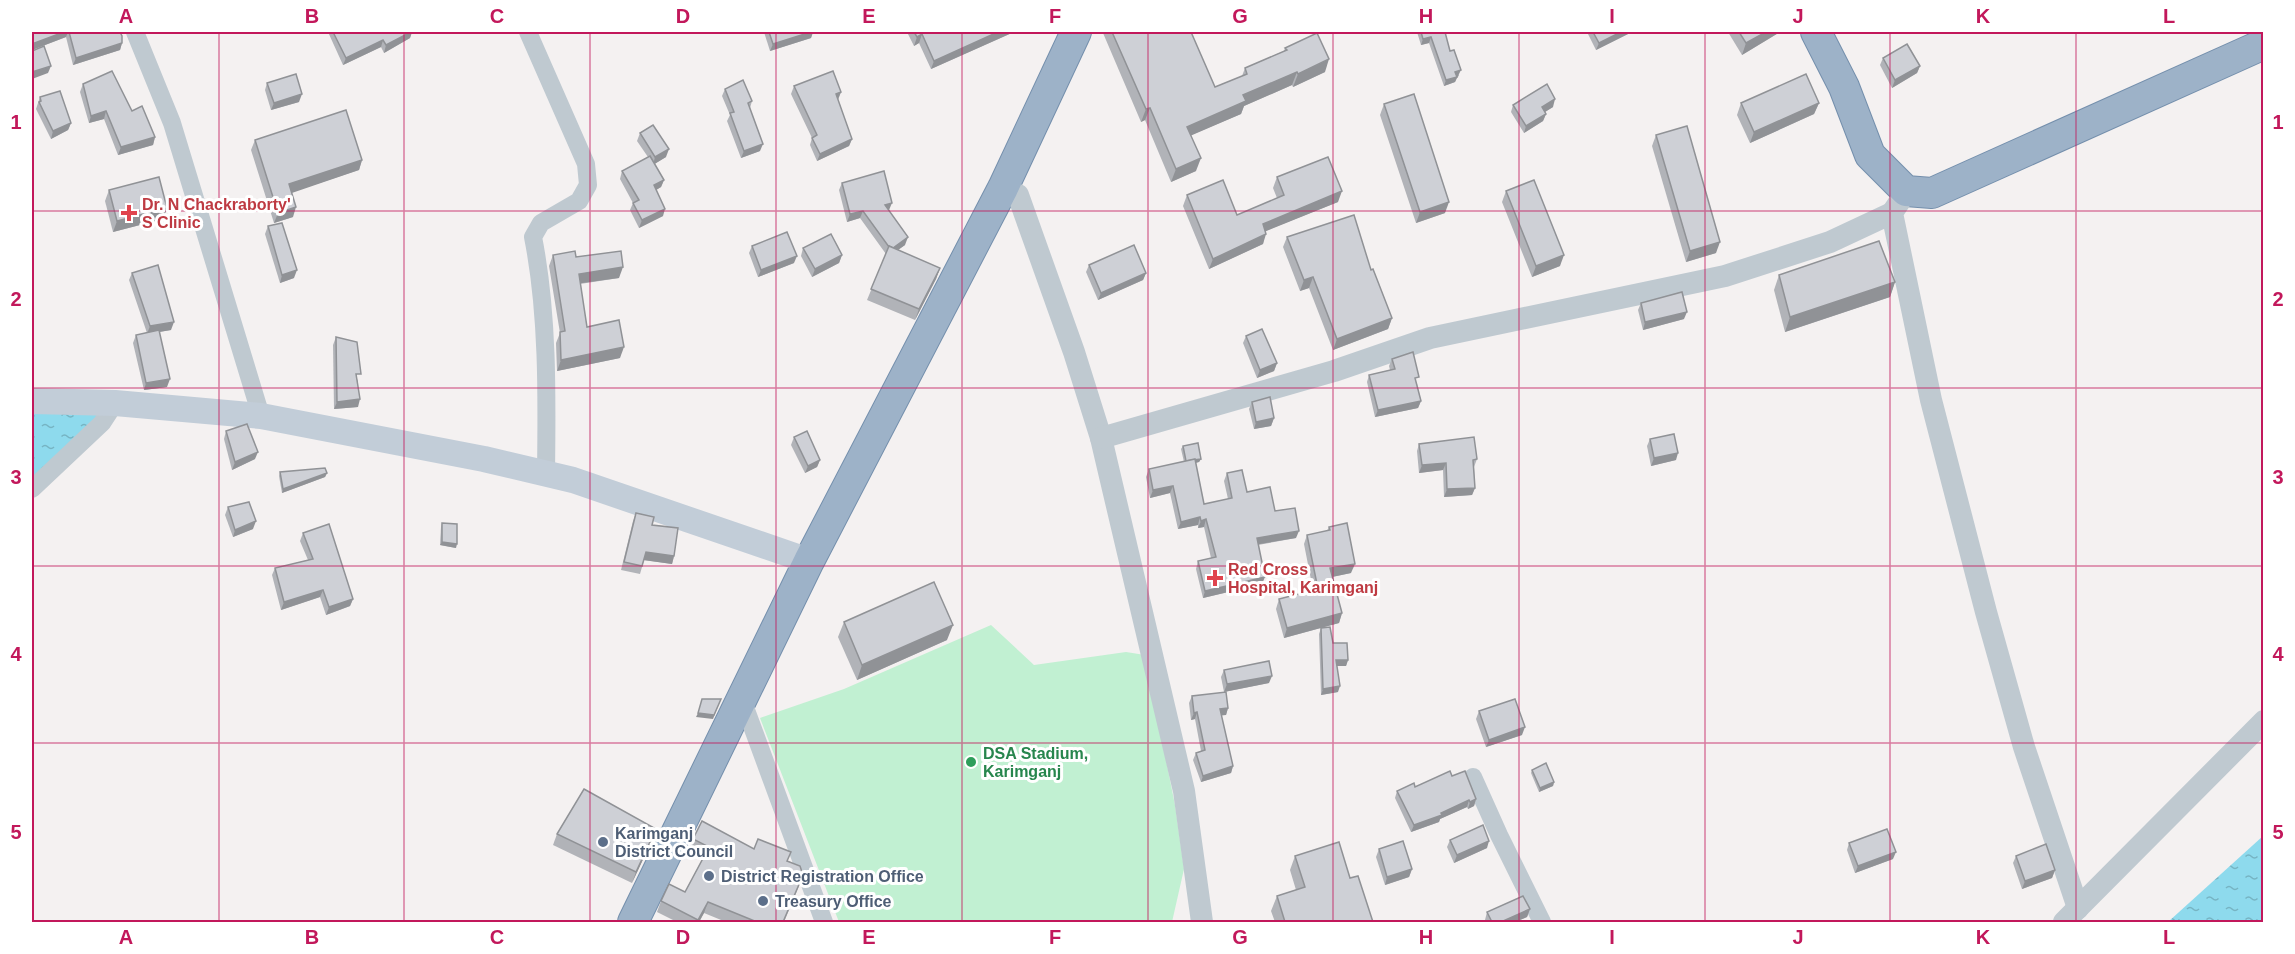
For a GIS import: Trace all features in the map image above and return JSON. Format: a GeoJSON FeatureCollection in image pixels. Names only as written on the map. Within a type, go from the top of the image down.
{"type":"FeatureCollection","features":[{"type":"Feature","properties":{"kind":"highway"},"geometry":{"type":"LineString","coordinates":[[633,922],[809,561],[1003,188],[1076,32]]}},
{"type":"Feature","properties":{"kind":"highway"},"geometry":{"type":"LineString","coordinates":[[1816,32],[1844,87],[1870,155],[1899,202],[1932,193],[2264,44]]}},
{"type":"Feature","properties":{"kind":"main road"},"geometry":{"type":"LineString","coordinates":[[32,400],[115,403],[261,416],[484,459],[573,480],[809,561]]}},
{"type":"Feature","properties":{"kind":"street"},"geometry":{"type":"LineString","coordinates":[[135,32],[172,123],[261,416]]}},
{"type":"Feature","properties":{"kind":"street"},"geometry":{"type":"LineString","coordinates":[[528,32],[586,164],[588,185],[579,201],[541,223],[533,237],[537,259],[545,360],[546,473]]}},
{"type":"Feature","properties":{"kind":"street"},"geometry":{"type":"LineString","coordinates":[[1003,188],[1018,195],[1074,352],[1101,438],[1184,791],[1202,922]]}},
{"type":"Feature","properties":{"kind":"street"},"geometry":{"type":"LineString","coordinates":[[1101,438],[1334,371],[1430,338],[1725,276],[1830,242],[1899,202],[1931,400],[1986,612],[2071,915],[2264,721]]}},
{"type":"Feature","properties":{"kind":"street"},"geometry":{"type":"LineString","coordinates":[[32,489],[102,423],[115,403]]}},
{"type":"Feature","properties":{"kind":"street"},"geometry":{"type":"LineString","coordinates":[[742,699],[824,922]]}},
{"type":"Feature","properties":{"kind":"street"},"geometry":{"type":"LineString","coordinates":[[1473,777],[1542,922]]}},
{"type":"Feature","properties":{"kind":"green space","name":"DSA Stadium, Karimganj"},"geometry":{"type":"Polygon","coordinates":[[[991,625],[1034,665],[1126,652],[1145,655],[1175,805],[1184,869],[1172,922],[839,922],[760,718],[844,689],[991,625]]]}},
{"type":"Feature","properties":{"kind":"water"},"geometry":{"type":"Polygon","coordinates":[[[32,405],[103,410],[34,478],[32,473],[32,405]]]}},
{"type":"Feature","properties":{"kind":"water"},"geometry":{"type":"Polygon","coordinates":[[[2263,836],[2263,922],[2168,922],[2263,836]]]}},
{"type":"Feature","properties":{"kind":"building"},"geometry":{"type":"Polygon","coordinates":[[[32,32],[64,32],[32,44],[32,32]]]}},
{"type":"Feature","properties":{"kind":"building"},"geometry":{"type":"Polygon","coordinates":[[[69,32],[120,32],[122,43],[76,58],[69,32]]]}},
{"type":"Feature","properties":{"kind":"building"},"geometry":{"type":"Polygon","coordinates":[[[333,32],[411,32],[386,45],[383,40],[346,58],[333,32]]]}},
{"type":"Feature","properties":{"kind":"building"},"geometry":{"type":"Polygon","coordinates":[[[769,32],[811,32],[773,44],[769,32]]]}},
{"type":"Feature","properties":{"kind":"building"},"geometry":{"type":"Polygon","coordinates":[[[914,32],[998,32],[934,61],[922,34],[917,37],[914,32]]]}},
{"type":"Feature","properties":{"kind":"building"},"geometry":{"type":"Polygon","coordinates":[[[1112,32],[1191,32],[1215,87],[1247,74],[1245,68],[1287,50],[1285,48],[1317,33],[1329,59],[1298,74],[1297,72],[1243,95],[1246,101],[1187,127],[1201,158],[1176,169],[1150,108],[1146,109],[1112,32]]]}},
{"type":"Feature","properties":{"kind":"building"},"geometry":{"type":"Polygon","coordinates":[[[1421,32],[1445,32],[1450,51],[1454,50],[1461,70],[1455,72],[1457,77],[1446,80],[1431,37],[1423,39],[1421,32]]]}},
{"type":"Feature","properties":{"kind":"building"},"geometry":{"type":"Polygon","coordinates":[[[1593,32],[1621,32],[1599,43],[1593,32]]]}},
{"type":"Feature","properties":{"kind":"building"},"geometry":{"type":"Polygon","coordinates":[[[1739,32],[1766,32],[1746,43],[1739,32]]]}},
{"type":"Feature","properties":{"kind":"building"},"geometry":{"type":"Polygon","coordinates":[[[1907,44],[1920,66],[1895,80],[1883,58],[1907,44]]]}},
{"type":"Feature","properties":{"kind":"building"},"geometry":{"type":"Polygon","coordinates":[[[44,46],[51,66],[32,72],[32,51],[44,46]]]}},
{"type":"Feature","properties":{"kind":"building"},"geometry":{"type":"Polygon","coordinates":[[[112,71],[132,111],[142,106],[155,137],[121,147],[106,111],[91,116],[83,84],[112,71]]]}},
{"type":"Feature","properties":{"kind":"building"},"geometry":{"type":"Polygon","coordinates":[[[833,71],[841,92],[836,94],[852,139],[820,154],[812,138],[817,135],[794,86],[833,71]]]}},
{"type":"Feature","properties":{"kind":"building"},"geometry":{"type":"Polygon","coordinates":[[[296,74],[302,94],[274,103],[267,83],[296,74]]]}},
{"type":"Feature","properties":{"kind":"building"},"geometry":{"type":"Polygon","coordinates":[[[1806,74],[1819,103],[1754,132],[1741,103],[1806,74]]]}},
{"type":"Feature","properties":{"kind":"building"},"geometry":{"type":"Polygon","coordinates":[[[743,80],[752,101],[748,103],[763,144],[744,151],[730,113],[734,112],[725,89],[743,80]]]}},
{"type":"Feature","properties":{"kind":"building"},"geometry":{"type":"Polygon","coordinates":[[[1547,84],[1555,99],[1542,107],[1546,114],[1526,126],[1513,105],[1547,84]]]}},
{"type":"Feature","properties":{"kind":"building"},"geometry":{"type":"Polygon","coordinates":[[[60,91],[71,123],[53,131],[39,102],[40,97],[60,91]]]}},
{"type":"Feature","properties":{"kind":"building"},"geometry":{"type":"Polygon","coordinates":[[[1414,94],[1449,202],[1420,212],[1384,104],[1414,94]]]}},
{"type":"Feature","properties":{"kind":"building"},"geometry":{"type":"Polygon","coordinates":[[[346,110],[362,160],[289,184],[296,207],[278,213],[255,140],[346,110]]]}},
{"type":"Feature","properties":{"kind":"building"},"geometry":{"type":"Polygon","coordinates":[[[653,125],[669,149],[655,157],[640,133],[653,125]]]}},
{"type":"Feature","properties":{"kind":"building"},"geometry":{"type":"Polygon","coordinates":[[[1687,126],[1720,242],[1690,251],[1656,135],[1687,126]]]}},
{"type":"Feature","properties":{"kind":"building"},"geometry":{"type":"Polygon","coordinates":[[[650,156],[664,180],[654,185],[665,209],[642,220],[633,203],[639,200],[622,171],[650,156]]]}},
{"type":"Feature","properties":{"kind":"building"},"geometry":{"type":"Polygon","coordinates":[[[1328,157],[1342,191],[1263,224],[1266,234],[1213,259],[1187,195],[1223,180],[1237,215],[1284,195],[1277,177],[1328,157]]]}},
{"type":"Feature","properties":{"kind":"building"},"geometry":{"type":"Polygon","coordinates":[[[884,171],[892,203],[885,205],[908,237],[893,248],[889,247],[863,211],[850,214],[842,183],[884,171]]]}},
{"type":"Feature","properties":{"kind":"building"},"geometry":{"type":"Polygon","coordinates":[[[159,177],[167,208],[117,221],[109,190],[159,177]]]}},
{"type":"Feature","properties":{"kind":"building"},"geometry":{"type":"Polygon","coordinates":[[[1534,180],[1564,255],[1536,266],[1506,191],[1534,180]]]}},
{"type":"Feature","properties":{"kind":"building"},"geometry":{"type":"Polygon","coordinates":[[[1354,215],[1371,270],[1373,269],[1392,318],[1337,339],[1313,277],[1304,280],[1287,237],[1354,215]]]}},
{"type":"Feature","properties":{"kind":"building"},"geometry":{"type":"Polygon","coordinates":[[[282,223],[297,270],[282,275],[268,226],[282,223]]]}},
{"type":"Feature","properties":{"kind":"building"},"geometry":{"type":"Polygon","coordinates":[[[787,232],[797,256],[761,270],[752,246],[787,232]]]}},
{"type":"Feature","properties":{"kind":"building"},"geometry":{"type":"Polygon","coordinates":[[[831,234],[842,255],[815,269],[803,248],[831,234]]]}},
{"type":"Feature","properties":{"kind":"building"},"geometry":{"type":"Polygon","coordinates":[[[1879,241],[1895,282],[1790,317],[1779,275],[1879,241]]]}},
{"type":"Feature","properties":{"kind":"building"},"geometry":{"type":"Polygon","coordinates":[[[1134,245],[1146,273],[1101,293],[1089,265],[1134,245]]]}},
{"type":"Feature","properties":{"kind":"building"},"geometry":{"type":"Polygon","coordinates":[[[889,246],[940,268],[919,309],[871,289],[889,246]]]}},
{"type":"Feature","properties":{"kind":"building"},"geometry":{"type":"Polygon","coordinates":[[[575,251],[576,257],[621,251],[623,267],[579,274],[587,327],[619,320],[624,347],[561,360],[560,332],[565,331],[553,255],[575,251]]]}},
{"type":"Feature","properties":{"kind":"building"},"geometry":{"type":"Polygon","coordinates":[[[158,265],[174,322],[150,326],[132,273],[158,265]]]}},
{"type":"Feature","properties":{"kind":"building"},"geometry":{"type":"Polygon","coordinates":[[[1682,292],[1687,312],[1645,322],[1641,303],[1682,292]]]}},
{"type":"Feature","properties":{"kind":"building"},"geometry":{"type":"Polygon","coordinates":[[[1262,329],[1277,363],[1260,370],[1246,336],[1262,329]]]}},
{"type":"Feature","properties":{"kind":"building"},"geometry":{"type":"Polygon","coordinates":[[[159,330],[170,379],[146,383],[136,335],[159,330]]]}},
{"type":"Feature","properties":{"kind":"building"},"geometry":{"type":"Polygon","coordinates":[[[336,337],[357,342],[361,374],[356,374],[360,399],[337,402],[336,337]]]}},
{"type":"Feature","properties":{"kind":"building"},"geometry":{"type":"Polygon","coordinates":[[[1413,352],[1419,377],[1415,378],[1421,401],[1378,410],[1369,375],[1395,369],[1392,359],[1413,352]]]}},
{"type":"Feature","properties":{"kind":"building"},"geometry":{"type":"Polygon","coordinates":[[[1270,397],[1274,418],[1256,422],[1252,402],[1270,397]]]}},
{"type":"Feature","properties":{"kind":"building"},"geometry":{"type":"Polygon","coordinates":[[[247,424],[258,452],[235,462],[226,431],[247,424]]]}},
{"type":"Feature","properties":{"kind":"building"},"geometry":{"type":"Polygon","coordinates":[[[807,431],[820,460],[808,466],[794,437],[807,431]]]}},
{"type":"Feature","properties":{"kind":"building"},"geometry":{"type":"Polygon","coordinates":[[[1674,434],[1678,453],[1654,458],[1650,439],[1674,434]]]}},
{"type":"Feature","properties":{"kind":"building"},"geometry":{"type":"Polygon","coordinates":[[[1474,437],[1477,459],[1473,460],[1475,488],[1447,489],[1446,463],[1422,465],[1419,444],[1474,437]]]}},
{"type":"Feature","properties":{"kind":"building"},"geometry":{"type":"Polygon","coordinates":[[[1198,443],[1201,459],[1186,461],[1183,446],[1198,443]]]}},
{"type":"Feature","properties":{"kind":"building"},"geometry":{"type":"Polygon","coordinates":[[[1195,459],[1204,504],[1232,498],[1227,473],[1242,470],[1247,492],[1270,487],[1275,511],[1295,508],[1299,531],[1257,538],[1265,577],[1205,591],[1198,561],[1216,557],[1206,519],[1201,521],[1200,517],[1181,522],[1173,486],[1153,490],[1149,469],[1195,459]]]}},
{"type":"Feature","properties":{"kind":"building"},"geometry":{"type":"Polygon","coordinates":[[[325,468],[327,473],[283,489],[280,472],[325,468]]]}},
{"type":"Feature","properties":{"kind":"building"},"geometry":{"type":"Polygon","coordinates":[[[249,502],[256,521],[235,530],[228,507],[249,502]]]}},
{"type":"Feature","properties":{"kind":"building"},"geometry":{"type":"Polygon","coordinates":[[[636,513],[654,517],[652,525],[678,528],[674,556],[646,552],[642,566],[624,562],[636,513]]]}},
{"type":"Feature","properties":{"kind":"building"},"geometry":{"type":"Polygon","coordinates":[[[442,523],[457,524],[457,544],[442,542],[442,523]]]}},
{"type":"Feature","properties":{"kind":"building"},"geometry":{"type":"Polygon","coordinates":[[[1347,523],[1355,564],[1330,568],[1342,613],[1287,628],[1279,599],[1318,589],[1307,535],[1330,530],[1329,527],[1347,523]]]}},
{"type":"Feature","properties":{"kind":"building"},"geometry":{"type":"Polygon","coordinates":[[[329,524],[353,599],[329,607],[323,590],[284,602],[275,568],[313,559],[303,533],[329,524]]]}},
{"type":"Feature","properties":{"kind":"building"},"geometry":{"type":"Polygon","coordinates":[[[934,582],[953,625],[862,665],[844,622],[934,582]]]}},
{"type":"Feature","properties":{"kind":"building"},"geometry":{"type":"Polygon","coordinates":[[[1330,627],[1333,643],[1347,643],[1348,660],[1336,660],[1340,686],[1323,689],[1321,628],[1330,627]]]}},
{"type":"Feature","properties":{"kind":"building"},"geometry":{"type":"Polygon","coordinates":[[[1269,661],[1272,676],[1227,684],[1224,670],[1269,661]]]}},
{"type":"Feature","properties":{"kind":"building"},"geometry":{"type":"Polygon","coordinates":[[[1226,692],[1228,708],[1220,709],[1233,766],[1203,776],[1196,753],[1205,750],[1197,712],[1194,713],[1192,696],[1226,692]]]}},
{"type":"Feature","properties":{"kind":"building"},"geometry":{"type":"Polygon","coordinates":[[[702,699],[721,699],[714,715],[698,713],[702,699]]]}},
{"type":"Feature","properties":{"kind":"building"},"geometry":{"type":"Polygon","coordinates":[[[1515,699],[1525,727],[1489,740],[1479,711],[1515,699]]]}},
{"type":"Feature","properties":{"kind":"building"},"geometry":{"type":"Polygon","coordinates":[[[1546,763],[1554,782],[1540,788],[1532,770],[1546,763]]]}},
{"type":"Feature","properties":{"kind":"building"},"geometry":{"type":"Polygon","coordinates":[[[1450,771],[1452,776],[1465,771],[1476,799],[1414,825],[1397,791],[1414,783],[1415,787],[1450,771]]]}},
{"type":"Feature","properties":{"kind":"building","name":"Karimganj District Council"},"geometry":{"type":"Polygon","coordinates":[[[584,789],[656,829],[636,872],[557,834],[584,789]]]}},
{"type":"Feature","properties":{"kind":"building"},"geometry":{"type":"Polygon","coordinates":[[[702,821],[754,849],[758,839],[791,852],[787,861],[800,866],[803,875],[783,922],[757,922],[708,902],[698,920],[661,901],[669,884],[685,892],[709,847],[693,839],[702,821]]]}},
{"type":"Feature","properties":{"kind":"building"},"geometry":{"type":"Polygon","coordinates":[[[1483,825],[1489,841],[1457,855],[1450,840],[1483,825]]]}},
{"type":"Feature","properties":{"kind":"building"},"geometry":{"type":"Polygon","coordinates":[[[1887,829],[1896,852],[1858,866],[1849,843],[1887,829]]]}},
{"type":"Feature","properties":{"kind":"building"},"geometry":{"type":"Polygon","coordinates":[[[1403,841],[1412,869],[1387,877],[1379,849],[1403,841]]]}},
{"type":"Feature","properties":{"kind":"building"},"geometry":{"type":"Polygon","coordinates":[[[1339,842],[1350,878],[1358,876],[1373,922],[1285,922],[1277,896],[1305,887],[1295,856],[1339,842]]]}},
{"type":"Feature","properties":{"kind":"building"},"geometry":{"type":"Polygon","coordinates":[[[2046,844],[2055,870],[2025,881],[2016,856],[2046,844]]]}},
{"type":"Feature","properties":{"kind":"building"},"geometry":{"type":"Polygon","coordinates":[[[1523,896],[1530,909],[1501,922],[1492,922],[1487,912],[1523,896]]]}},
{"type":"Feature","properties":{"kind":"place","name":"Dr. N Chackraborty' S Clinic"},"geometry":{"type":"Point","coordinates":[129,213]}},
{"type":"Feature","properties":{"kind":"place","name":"Red Cross Hospital, Karimganj"},"geometry":{"type":"Point","coordinates":[1215,578]}},
{"type":"Feature","properties":{"kind":"place","name":"DSA Stadium, Karimganj"},"geometry":{"type":"Point","coordinates":[971,762]}},
{"type":"Feature","properties":{"kind":"place","name":"Karimganj District Council"},"geometry":{"type":"Point","coordinates":[603,842]}},
{"type":"Feature","properties":{"kind":"place","name":"District Registration Office"},"geometry":{"type":"Point","coordinates":[709,876]}},
{"type":"Feature","properties":{"kind":"place","name":"Treasury Office"},"geometry":{"type":"Point","coordinates":[763,901]}}]}
